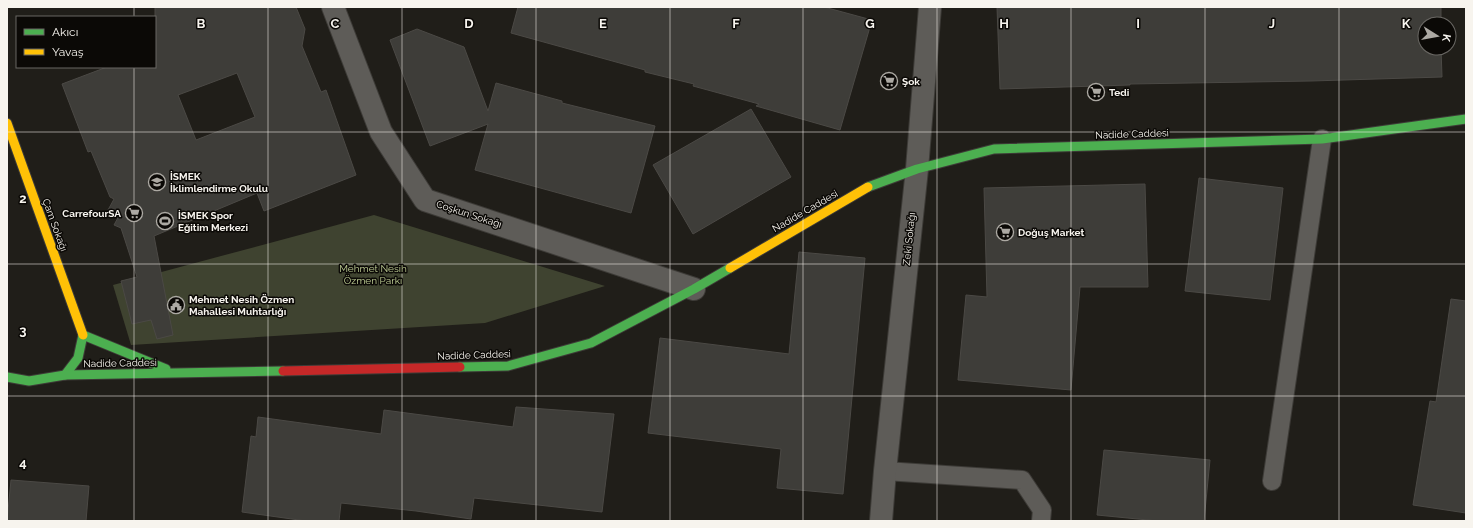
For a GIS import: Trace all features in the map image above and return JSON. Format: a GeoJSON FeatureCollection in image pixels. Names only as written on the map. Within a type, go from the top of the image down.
{"type":"FeatureCollection","features":[{"type":"Feature","properties":{"kind":"main road","name":"Nadide Caddesi"},"geometry":{"type":"LineString","coordinates":[[7,377],[29,381],[65,375],[508,366],[591,343],[694,289],[866,188],[916,169],[994,149],[1322,139],[1466,119]]}},
{"type":"Feature","properties":{"kind":"main road","name":"Çam Sokağı"},"geometry":{"type":"LineString","coordinates":[[7,123],[82,335]]}},
{"type":"Feature","properties":{"kind":"main road","name":"Nadide Caddesi"},"geometry":{"type":"LineString","coordinates":[[82,335],[175,373]]}},
{"type":"Feature","properties":{"kind":"main road"},"geometry":{"type":"LineString","coordinates":[[65,375],[78,358],[82,335]]}},
{"type":"Feature","properties":{"kind":"street","name":"Coşkun Sokağı"},"geometry":{"type":"LineString","coordinates":[[333,7],[382,132],[425,200],[694,289]]}},
{"type":"Feature","properties":{"kind":"street","name":"Zeki Sokağı"},"geometry":{"type":"LineString","coordinates":[[881,521],[884,471],[916,169],[930,7]]}},
{"type":"Feature","properties":{"kind":"lane"},"geometry":{"type":"LineString","coordinates":[[1272,481],[1322,139]]}},
{"type":"Feature","properties":{"kind":"lane"},"geometry":{"type":"LineString","coordinates":[[884,471],[1022,480],[1042,510],[1041,521]]}},
{"type":"Feature","properties":{"kind":"green space","name":"Mehmet Nesih Özmen Parkı"},"geometry":{"type":"Polygon","coordinates":[[[374,215],[605,286],[485,323],[131,345],[113,285],[374,215]]]}},
{"type":"Feature","properties":{"kind":"building"},"geometry":{"type":"Polygon","coordinates":[[[155,7],[296,7],[305,29],[302,46],[321,92],[326,90],[356,175],[264,211],[257,193],[154,236],[173,335],[157,339],[151,320],[132,324],[121,281],[137,277],[121,228],[114,225],[120,214],[108,210],[114,199],[110,197],[91,151],[88,152],[62,84],[104,68],[156,68],[155,7]],[[237,73],[178,95],[196,140],[255,117],[237,73]]]}},
{"type":"Feature","properties":{"kind":"building"},"geometry":{"type":"Polygon","coordinates":[[[518,7],[824,7],[872,20],[840,130],[756,106],[759,104],[693,86],[694,84],[645,72],[645,70],[511,33],[518,7]]]}},
{"type":"Feature","properties":{"kind":"building"},"geometry":{"type":"Polygon","coordinates":[[[997,7],[1441,7],[1441,16],[1417,16],[1417,56],[1441,56],[1442,77],[1130,84],[1000,89],[997,7]]]}},
{"type":"Feature","properties":{"kind":"building"},"geometry":{"type":"Polygon","coordinates":[[[417,29],[464,47],[488,111],[496,83],[562,101],[562,103],[655,126],[631,213],[475,170],[488,124],[430,146],[390,40],[417,29]]]}},
{"type":"Feature","properties":{"kind":"building"},"geometry":{"type":"Polygon","coordinates":[[[751,109],[791,177],[693,234],[653,165],[751,109]]]}},
{"type":"Feature","properties":{"kind":"building"},"geometry":{"type":"Polygon","coordinates":[[[1199,178],[1283,188],[1270,300],[1185,291],[1199,178]]]}},
{"type":"Feature","properties":{"kind":"building"},"geometry":{"type":"Polygon","coordinates":[[[1145,184],[1148,287],[1080,287],[1071,390],[958,380],[966,295],[987,297],[984,188],[1145,184]]]}},
{"type":"Feature","properties":{"kind":"building"},"geometry":{"type":"Polygon","coordinates":[[[799,252],[865,258],[843,494],[777,488],[781,449],[648,433],[660,338],[789,354],[799,252]]]}},
{"type":"Feature","properties":{"kind":"building"},"geometry":{"type":"Polygon","coordinates":[[[1451,299],[1466,301],[1466,513],[1413,505],[1430,401],[1436,402],[1451,299]]]}},
{"type":"Feature","properties":{"kind":"building"},"geometry":{"type":"Polygon","coordinates":[[[516,407],[614,414],[602,512],[474,498],[471,519],[416,511],[341,503],[339,521],[306,521],[242,512],[251,436],[256,437],[258,417],[381,434],[384,410],[513,427],[516,407]]]}},
{"type":"Feature","properties":{"kind":"building"},"geometry":{"type":"Polygon","coordinates":[[[1104,450],[1210,460],[1204,521],[1158,521],[1097,515],[1104,450]]]}},
{"type":"Feature","properties":{"kind":"building"},"geometry":{"type":"Polygon","coordinates":[[[11,480],[89,486],[86,521],[7,521],[11,480]]]}},
{"type":"Feature","properties":{"kind":"traffic: fast"},"geometry":{"type":"LineString","coordinates":[[868,187],[917,169],[994,149],[1322,139],[1466,119]]}},
{"type":"Feature","properties":{"kind":"traffic: fast"},"geometry":{"type":"LineString","coordinates":[[460,367],[508,366],[591,343],[694,289],[730,268]]}},
{"type":"Feature","properties":{"kind":"traffic: fast"},"geometry":{"type":"LineString","coordinates":[[83,335],[166,369]]}},
{"type":"Feature","properties":{"kind":"traffic: fast"},"geometry":{"type":"LineString","coordinates":[[65,375],[78,358],[83,335]]}},
{"type":"Feature","properties":{"kind":"traffic: fast"},"geometry":{"type":"LineString","coordinates":[[7,377],[29,381],[65,375],[283,371]]}},
{"type":"Feature","properties":{"kind":"traffic: slow"},"geometry":{"type":"LineString","coordinates":[[7,123],[83,335]]}},
{"type":"Feature","properties":{"kind":"traffic: slow"},"geometry":{"type":"LineString","coordinates":[[730,268],[868,187]]}},
{"type":"Feature","properties":{"kind":"traffic: jam"},"geometry":{"type":"LineString","coordinates":[[283,371],[460,367]]}},
{"type":"Feature","properties":{"kind":"place","name":"Şok"},"geometry":{"type":"Point","coordinates":[889,81]}},
{"type":"Feature","properties":{"kind":"place","name":"Tedi"},"geometry":{"type":"Point","coordinates":[1096,92]}},
{"type":"Feature","properties":{"kind":"place","name":"İSMEK İklimlendirme Okulu"},"geometry":{"type":"Point","coordinates":[157,182]}},
{"type":"Feature","properties":{"kind":"place","name":"CarrefourSA"},"geometry":{"type":"Point","coordinates":[134,213]}},
{"type":"Feature","properties":{"kind":"place","name":"İSMEK Spor Eğitim Merkezi"},"geometry":{"type":"Point","coordinates":[165,221]}},
{"type":"Feature","properties":{"kind":"place","name":"Doğuş Market"},"geometry":{"type":"Point","coordinates":[1005,232]}},
{"type":"Feature","properties":{"kind":"place","name":"Mehmet Nesih Özmen Mahallesi Muhtarlığı"},"geometry":{"type":"Point","coordinates":[176,305]}}]}
